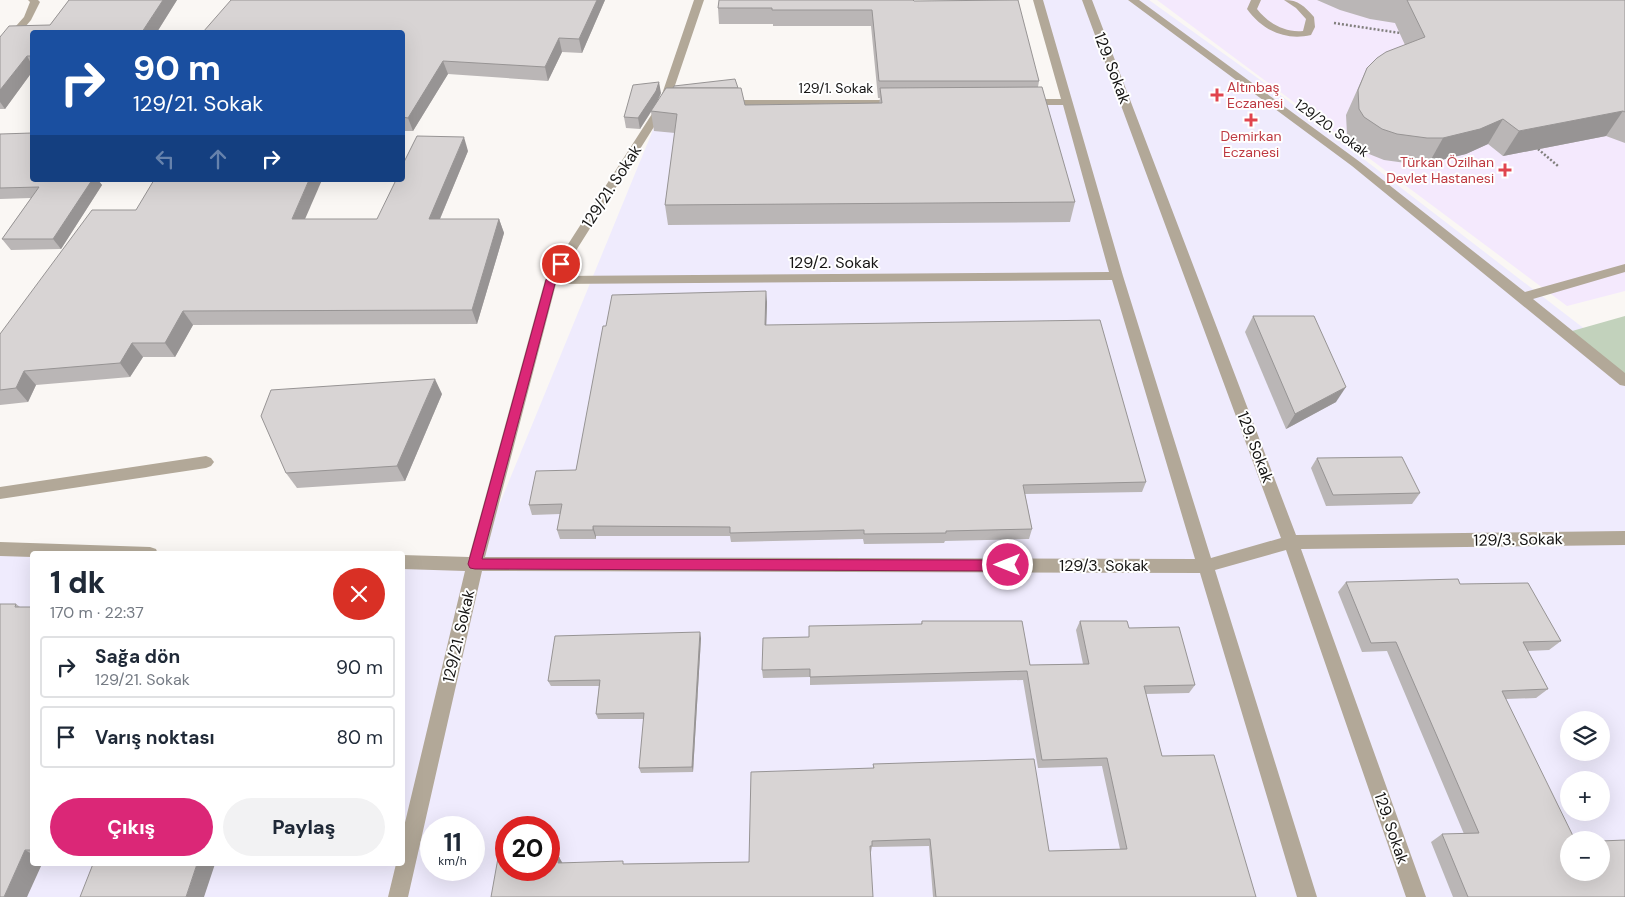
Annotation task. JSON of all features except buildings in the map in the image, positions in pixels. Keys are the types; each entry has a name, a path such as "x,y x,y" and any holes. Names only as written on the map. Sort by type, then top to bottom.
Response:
{"street":[{"path":"0,50 28,18 33,0"},
{"name":"129/21. Sokak","path":"398,897 475,564 551,280 669,103 699,0"},
{"path":"1038,0 1116,276 1307,897"},
{"name":"129. Sokak","path":"1087,0 1291,542 1416,897"},
{"name":"129/20. Sokak","path":"1133,0 1356,164 1523,296 1625,381"},
{"path":"1256,0 1252,8 1257,16 1273,28 1295,35 1306,33 1310,27 1310,19 1300,6 1289,0"},
{"name":"129/1. Sokak","path":"714,103 910,102"},
{"path":"1018,102 1068,102"},
{"path":"1523,296 1625,268"},
{"name":"129/2. Sokak","path":"551,280 1116,276"},
{"path":"0,493 206,462"},
{"name":"129/3. Sokak","path":"405,562 475,564 1206,566 1291,542 1625,538"},
{"path":"0,549 60,551"}],"path":[{"path":"1310,19 1400,33"},
{"path":"1538,149 1558,166"}],"shaded area":[{"path":"1038,0 1149,0 1266,84 1625,360 1625,897 0,897 0,552 30,554 30,866 405,866 405,562 475,564 664,103 1067,102"},
{"name":"Türkan Özilhan Devlet Hastanesi","path":"1157,0 1625,0 1625,291 1567,306"}],"green space":[{"path":"1625,316 1625,381 1565,333"}],"place":[{"name":"Altınbaş Eczanesi","path":"1217,95"},
{"name":"Demirkan Eczanesi","path":"1251,120"},
{"name":"Türkan Özilhan Devlet Hastanesi","path":"1505,170"}],"route":[{"path":"561,264 551,280 475,564 1008,565"}]}
